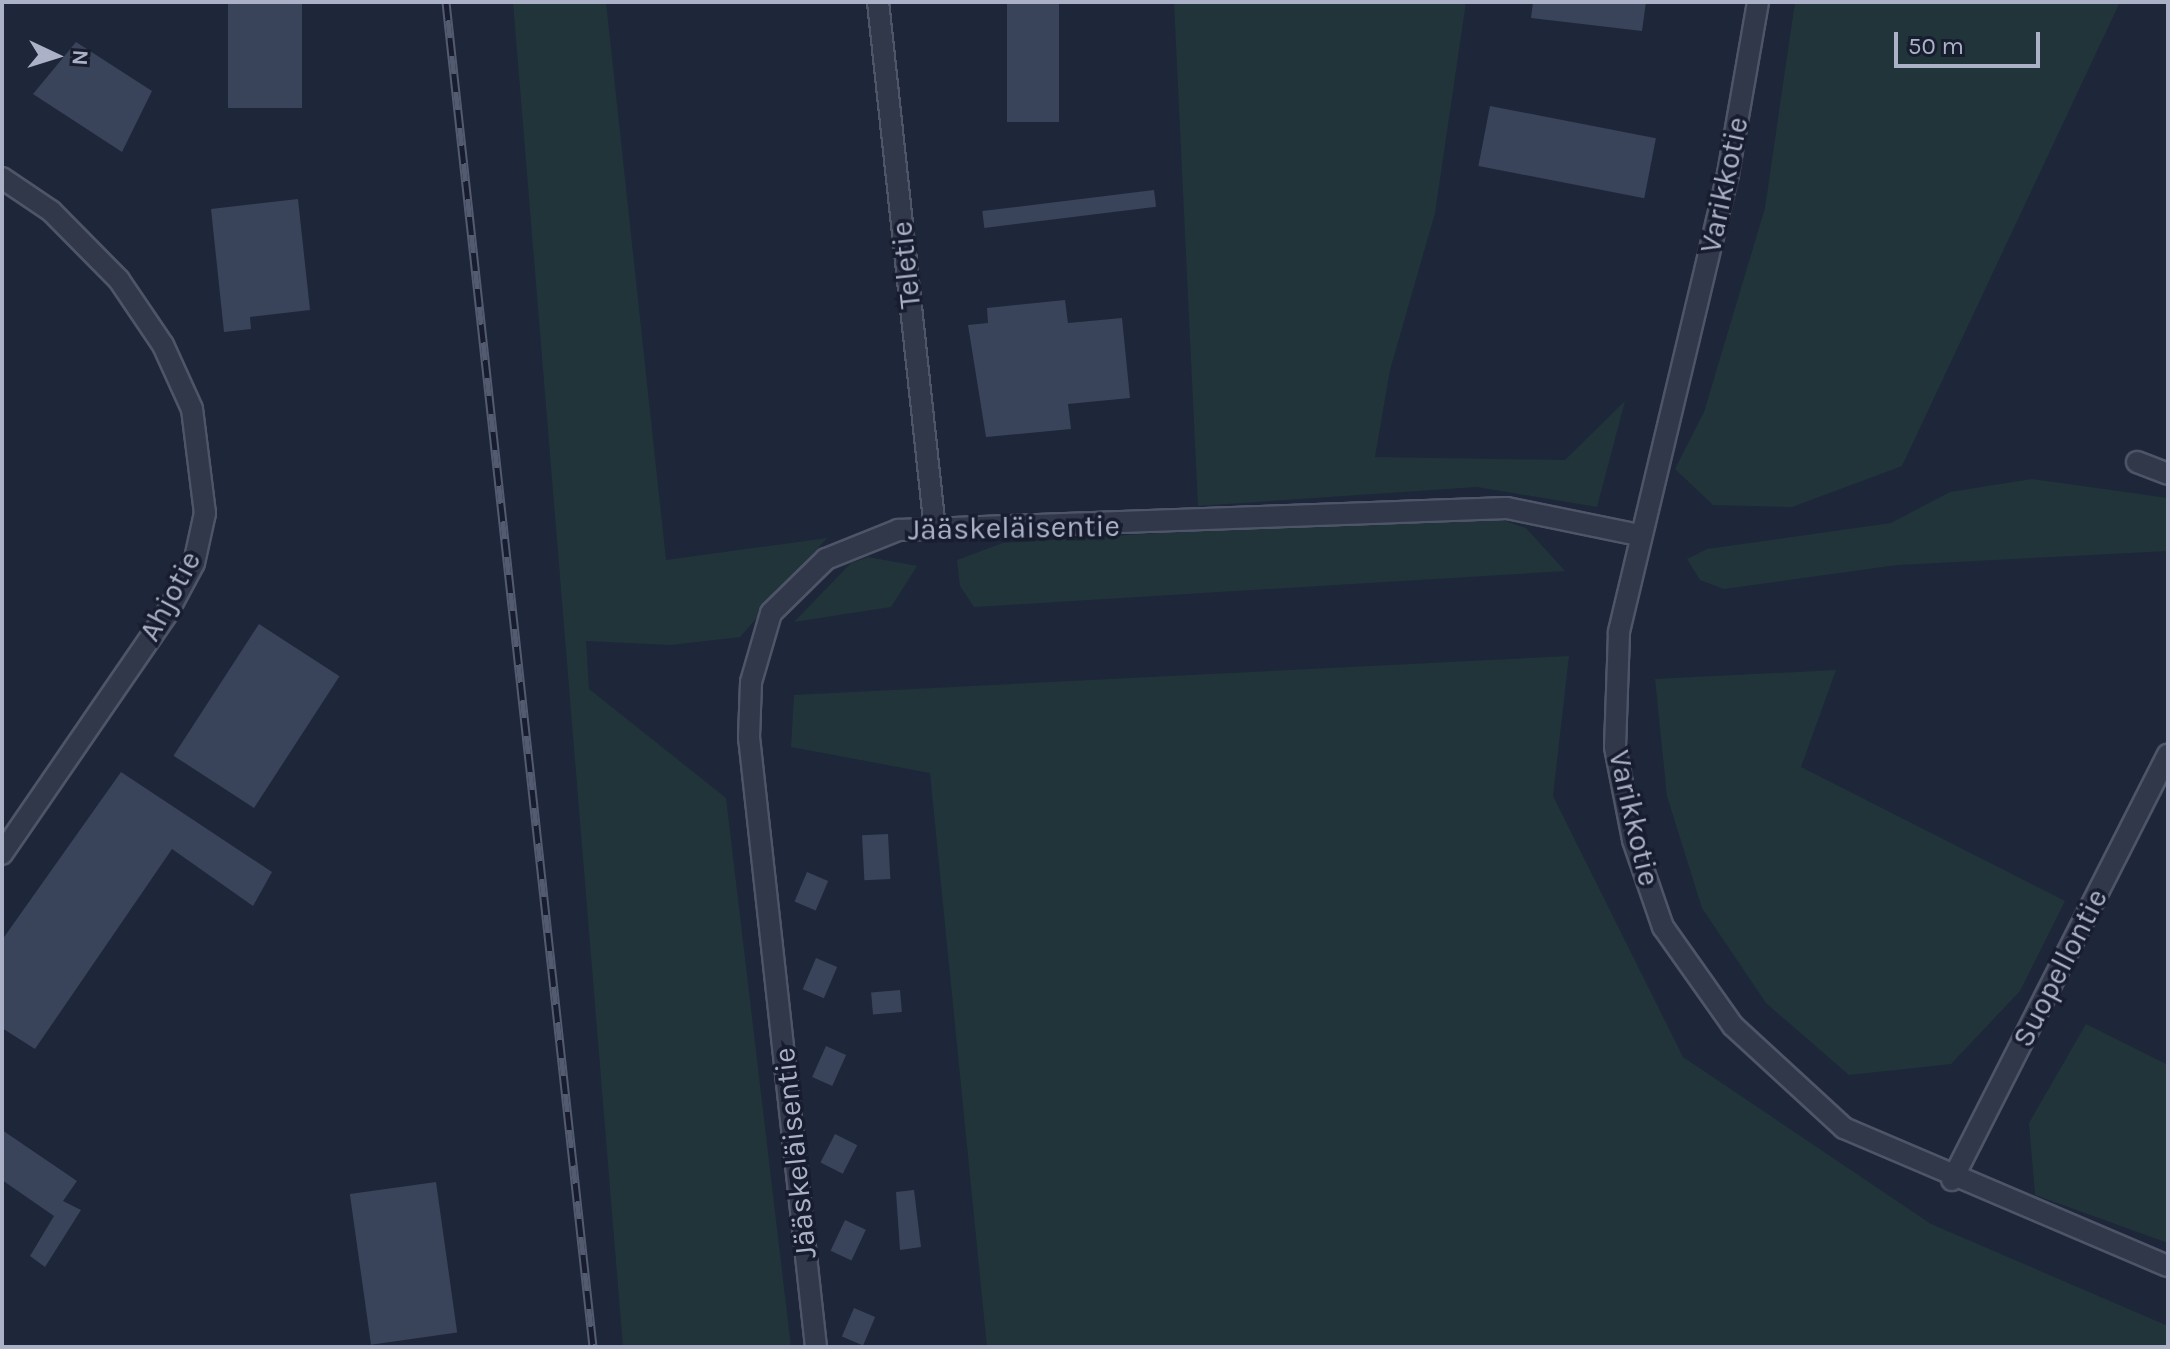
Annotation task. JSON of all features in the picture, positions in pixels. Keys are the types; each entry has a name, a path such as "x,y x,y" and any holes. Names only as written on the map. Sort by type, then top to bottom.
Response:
{"street":[{"name":"Teletie","path":"878,2 935,529"},
{"name":"Varikkotie","path":"1758,2 1728,174 1639,535 1619,633 1615,747 1633,840 1663,927 1733,1026 1792,1085 1844,1128 1952,1180 2168,1266"},
{"name":"Ahjotie","path":"2,178 51,211 119,280 163,345 192,409 205,513 194,563 166,615 2,854"},
{"path":"2137,462 2168,474"},
{"name":"Jääskeläisentie","path":"816,1347 749,737 751,682 771,613 826,559 898,530 1507,508 1639,535"},
{"name":"Suopellontie","path":"1952,1180 2168,755"}],"shaded area":[{"path":"513,2 606,2 666,560 827,538 740,637 671,645 586,641 589,689 726,798 791,1347 623,1347"},
{"path":"1174,2 1466,2 1435,213 1390,370 1375,457 1565,460 1625,401 1597,507 1477,487 1198,506"},
{"path":"1795,2 2120,2 1902,466 1792,507 1713,505 1675,469 1704,412 1765,208"},
{"path":"2032,479 2168,498 2168,551 1897,565 1724,589 1700,580 1687,559 1707,549 1891,523 1950,492"},
{"path":"1480,512 1526,528 1565,571 974,607 960,586 957,560 1003,543"},
{"path":"868,557 917,566 891,607 794,622 851,563"},
{"path":"1569,656 1553,796 1683,1057 1931,1224 2168,1326 2168,1347 987,1347 930,773 791,747 794,695"},
{"path":"1836,670 1801,767 2065,901 2020,991 1951,1064 1849,1075 1766,1003 1702,908 1667,796 1655,679"},
{"path":"2086,1024 2168,1065 2168,1243 2035,1195 2029,1123"}],"building":[{"path":"228,2 302,2 302,108 228,108"},
{"path":"1007,2 1059,2 1059,122 1007,122"},
{"path":"1533,2 1646,2 1642,31 1531,18"},
{"path":"76,42 152,91 122,152 33,94"},
{"path":"1490,106 1656,138 1644,198 1478,166"},
{"path":"1154,190 1156,207 984,228 982,211"},
{"path":"298,199 310,310 250,317 251,329 224,332 211,209"},
{"path":"1065,300 1068,323 1122,318 1130,398 1068,404 1071,429 986,437 968,325 988,323 987,308"},
{"path":"259,624 340,676 254,808 173,756"},
{"path":"121,772 272,872 253,906 172,849 35,1049 2,1028 2,940"},
{"path":"888,834 890,879 864,880 862,835"},
{"path":"807,872 828,881 816,910 794,901"},
{"path":"816,958 837,967 824,998 803,989"},
{"path":"900,990 902,1012 873,1014 871,993"},
{"path":"826,1046 846,1055 832,1086 812,1077"},
{"path":"2,1130 77,1181 63,1201 81,1210 45,1267 30,1256 54,1216 2,1180"},
{"path":"835,1134 857,1145 843,1174 820,1163"},
{"path":"436,1182 457,1333 371,1345 350,1194"},
{"path":"914,1190 921,1247 900,1250 896,1192"},
{"path":"845,1220 866,1230 851,1261 831,1251"},
{"path":"854,1308 875,1317 863,1346 842,1337"}],"railway":[{"path":"446,2 593,1347"}]}
